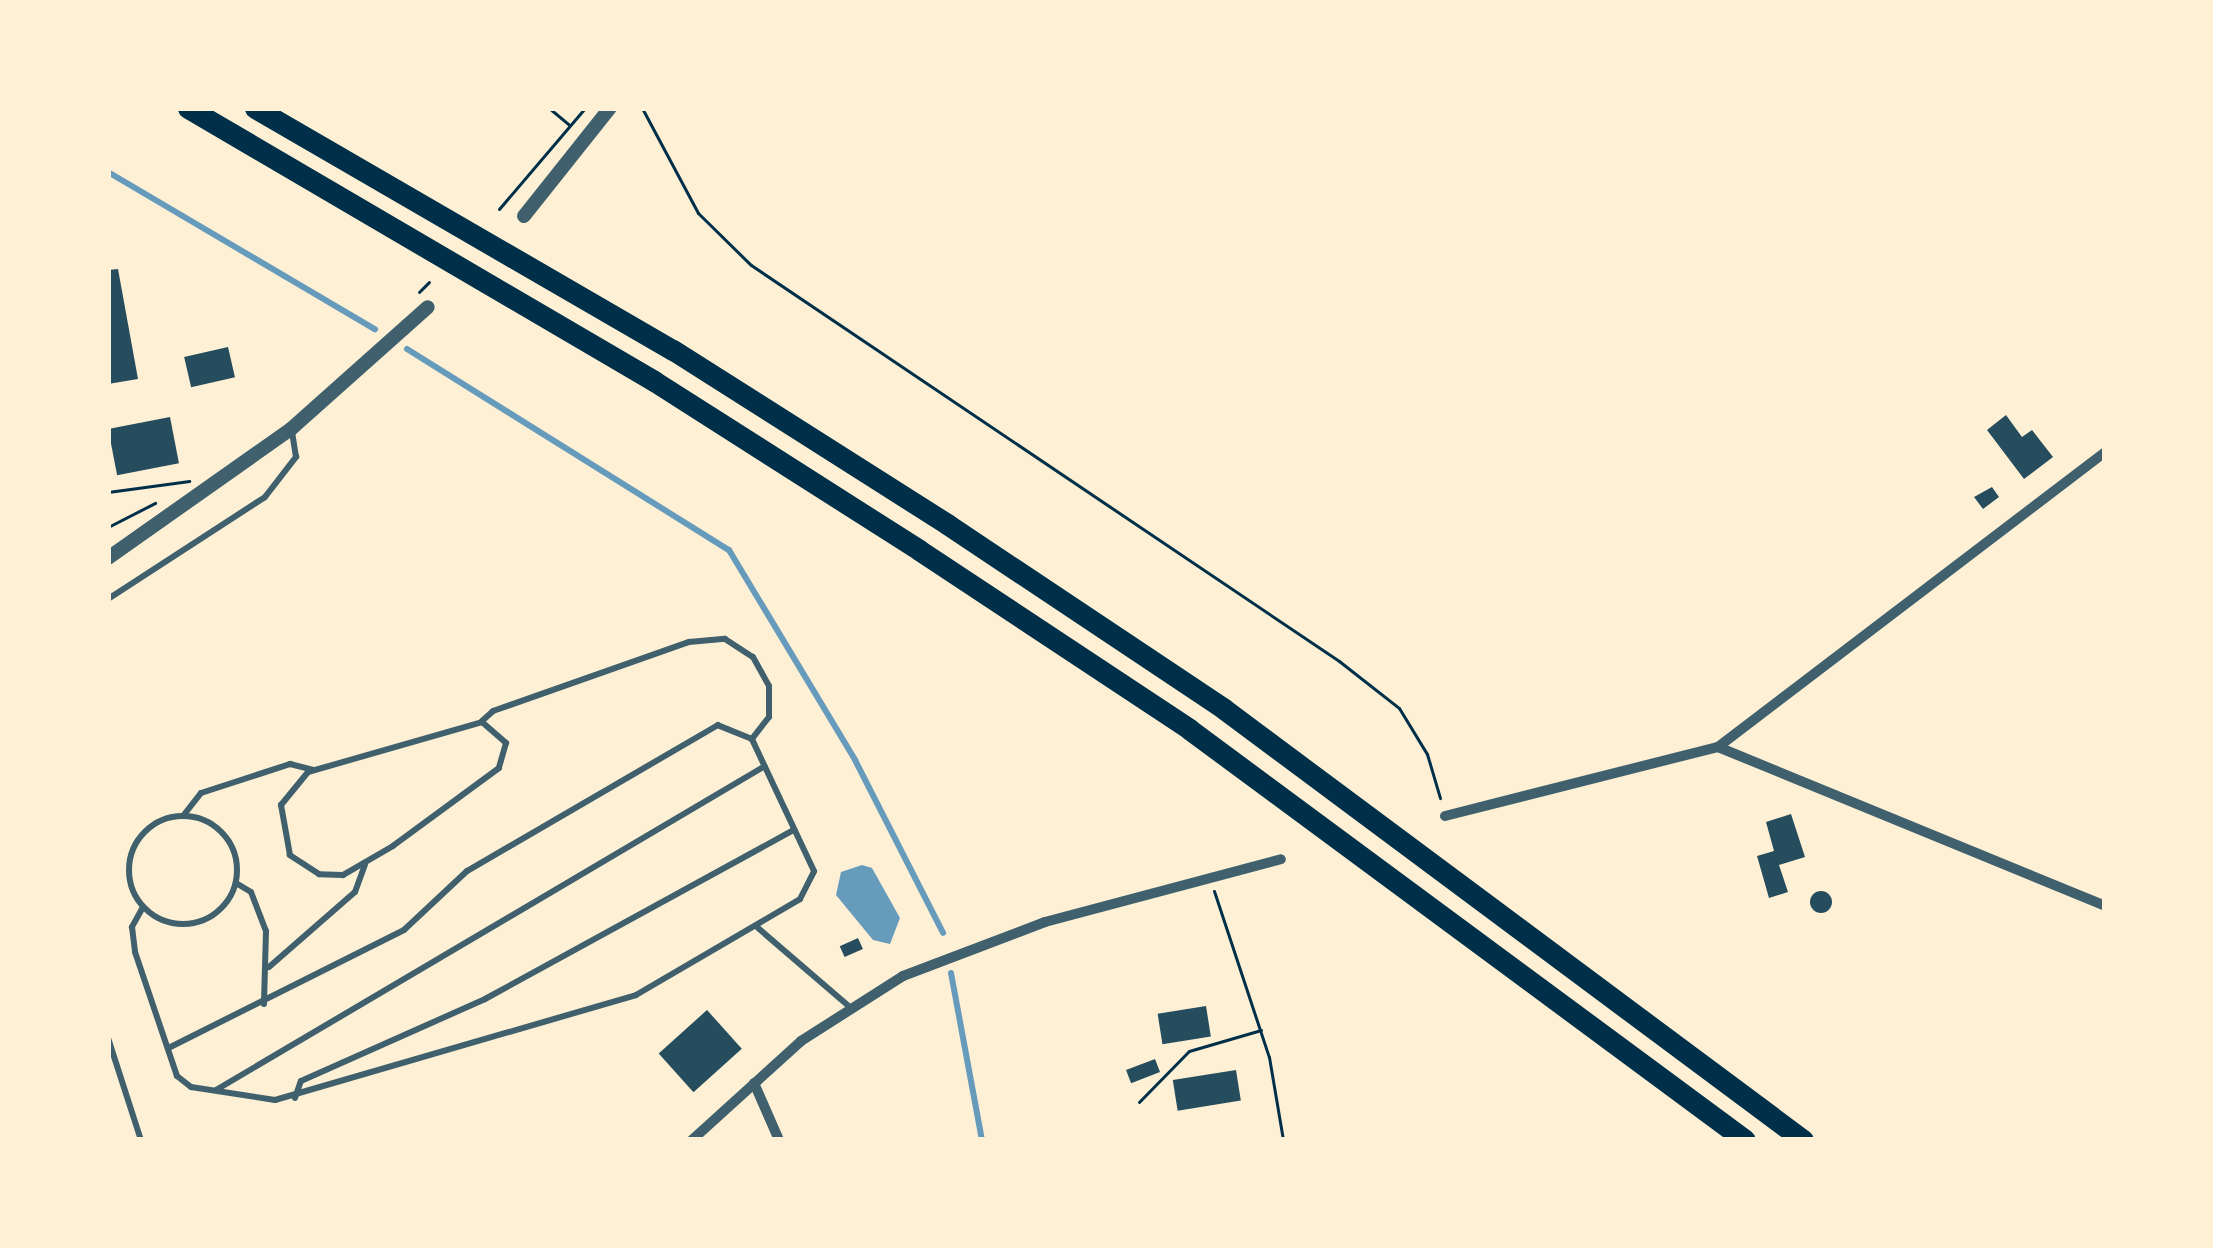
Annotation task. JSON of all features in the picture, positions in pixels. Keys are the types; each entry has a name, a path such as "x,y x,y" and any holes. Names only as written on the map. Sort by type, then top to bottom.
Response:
{"highway":[{"path":"188,108 654,381 939,563 1189,729 1745,1140"},
{"path":"255,108 674,350 1007,564 1369,814 1803,1140"}],"street":[{"path":"524,216 610,108"},
{"path":"108,558 291,429 428,307"},
{"path":"1445,816 1718,747 2105,452"},
{"path":"1718,747 2105,906"},
{"path":"692,1140 754,1083 850,1008 969,947 1281,859"},
{"path":"754,1083 778,1140"}],"lane":[{"path":"108,599 265,497 296,457 291,429"},
{"path":"183,816 223,833 236,857 236,883 223,906 201,921 176,924 143,907 128,873 133,848 150,826 183,816 201,793 290,764 314,770 482,722 493,711 689,642 725,639 753,657 769,686 769,717 752,739"},
{"path":"314,770 281,805 285,848 319,874 365,865 500,768 506,743 482,722"},
{"path":"143,907 133,940 168,1048 183,1082 295,1098 623,1000 756,927 810,886 812,863 752,739 730,724 704,729 467,871 404,930 168,1048"},
{"path":"216,1090 765,766"},
{"path":"295,1098 301,1082 485,999 796,830"},
{"path":"269,967 356,892 365,865"},
{"path":"236,883 255,900 269,967 264,1004"},
{"path":"756,927 850,1008"},
{"path":"108,1037 141,1140"}],"path":[{"path":"549,108 584,138"},
{"path":"499,208 584,108"},
{"path":"641,108 698,213 751,265 1399,708 1427,754 1445,816"},
{"path":"416,295 429,282"},
{"path":"108,492 192,482 176,493"},
{"path":"108,527 156,503"},
{"path":"1211,877 1261,1030 1283,1140"},
{"path":"1139,1102 1190,1051 1261,1030"}],"water":[{"path":"862,865 872,868 900,918 890,944 873,940 836,895 841,872"}],"building":[{"path":"118,269 138,379 108,384 108,270"},
{"path":"228,347 235,377 191,387 184,357"},
{"path":"2006,415 2022,437 2032,430 2053,457 2024,479 1987,430"},
{"path":"170,417 179,463 117,475 108,429"},
{"path":"1992,487 1999,497 1983,509 1974,497"},
{"path":"1791,814 1805,857 1779,865 1788,892 1769,898 1757,856 1774,851 1766,822"},
{"path":"1821,891 1832,902 1821,913 1810,902"},
{"path":"858,938 863,949 845,957 840,946"},
{"path":"1206,1006 1211,1037 1162,1044 1158,1014"},
{"path":"707,1010 742,1049 693,1092 659,1053"},
{"path":"1155,1059 1160,1072 1131,1083 1126,1070"},
{"path":"1236,1070 1241,1101 1178,1111 1173,1080"}],"waterway":[{"path":"108,172 375,329"},
{"path":"407,349 729,550 855,760 943,933"},
{"path":"951,973 982,1140"}]}
